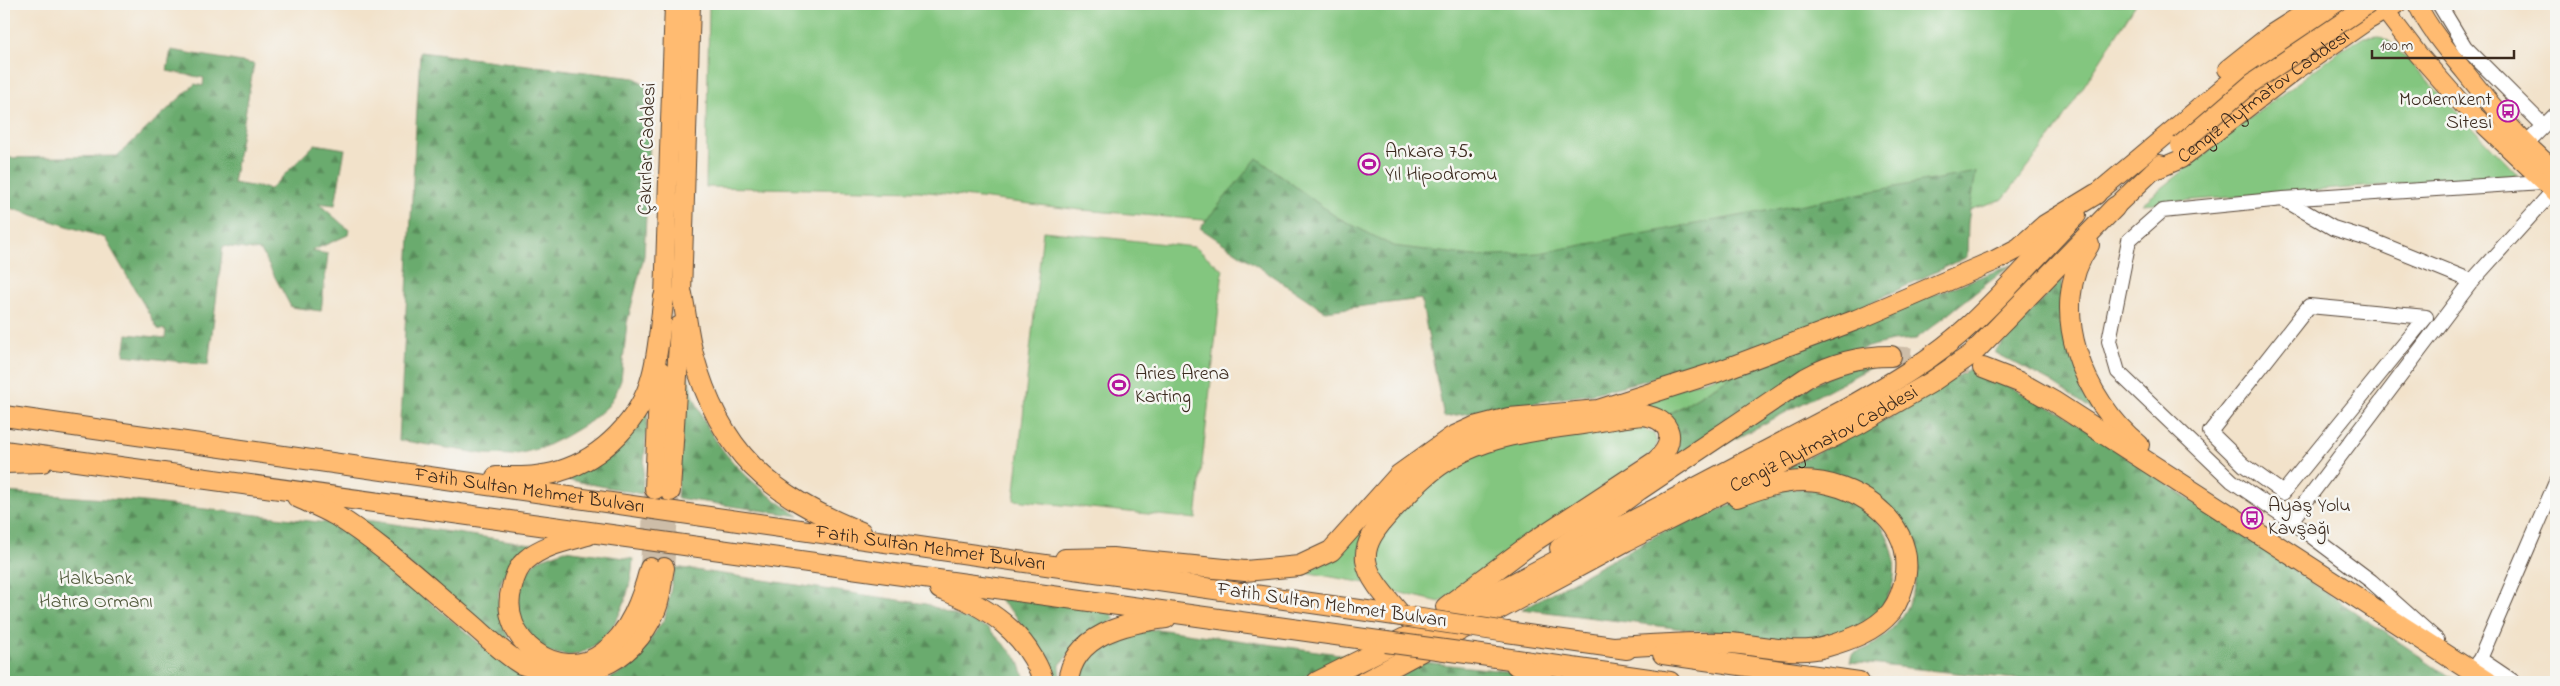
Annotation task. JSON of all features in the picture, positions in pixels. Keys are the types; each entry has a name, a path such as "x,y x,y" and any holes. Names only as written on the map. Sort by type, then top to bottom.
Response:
{"highway":[{"path":"996,559 1112,558 1246,570 1300,566 1331,551 1399,475 1452,437 1474,427 1509,418 1598,410 1717,372 1793,344 1996,260 2019,248 2046,225 2096,194"},
{"name":"Cengiz Aytmatov Caddesi","path":"1413,633 1502,590 1846,409 1901,377 1938,352 1972,323 2096,194"},
{"path":"2115,207 2085,250 2074,272 2071,308 2079,363 2108,414 2125,434 2199,493"},
{"name":"Cengiz Aytmatov Caddesi","path":"1371,680 1626,541 1857,426 1901,401 1954,367 1993,334 2115,207"},
{"path":"448,480 539,476 561,471 583,462 602,450 633,417 644,398 652,377 673,295"},
{"path":"662,490 673,295"},
{"path":"673,295 703,384 716,416 732,443 750,466 776,488 803,506 893,545"},
{"path":"1502,590 1639,490 1806,378 1822,369 1866,356 1890,356"},
{"path":"1983,368 2018,382 2053,401 2474,666 2488,682"},
{"path":"1318,682 1413,633 1536,540 1656,461 1665,453 1669,445 1670,437 1664,424 1651,416 1643,415 1508,435 1486,442 1440,465 1424,477 1382,521 1367,543 1368,571 1402,616"},
{"name":"Fatih Sultan Mehmet Bulvarı","path":"4,416 893,545 1859,682"},
{"name":"Fatih Sultan Mehmet Bulvarı","path":"4,451 1670,682"},
{"path":"1613,647 1726,643 1802,649 1822,648 1867,632 1879,623 1891,611 1899,598 1906,574 1906,560 1902,542 1882,511 1859,495 1829,483 1788,481 1768,486 1626,541"},
{"path":"282,490 334,515 365,536 521,664 559,679 586,678 610,669 627,656 657,607 657,568 637,608 617,640 603,653 587,662 568,664 548,660 530,650 517,634 508,614 509,595 515,576 524,562 539,550 597,533"},
{"path":"900,576 960,596 990,611 1011,629 1028,649 1044,682"},
{"path":"1068,682 1074,660 1094,638 1112,630 1145,621 1187,615"},
{"path":"1307,682 1413,633"},
{"path":"1503,658 1539,677 1544,682"}],"main road":[{"name":"Çakırlar Caddesi","path":"673,295 667,209 674,4"},
{"name":"Çakırlar Caddesi","path":"673,295 685,209 691,4"},
{"name":"Cengiz Aytmatov Caddesi","path":"2111,181 2127,155 2150,134 2271,34 2318,4"},
{"path":"2340,4 2348,9 2351,21 2350,27 2342,38"},
{"name":"Cengiz Aytmatov Caddesi","path":"2096,194 2232,80 2340,4"},
{"path":"2416,4 2428,26 2482,93 2527,143 2552,184"},
{"path":"2382,6 2462,104 2552,184"},
{"name":"Cengiz Aytmatov Caddesi","path":"2153,171 2181,159 2382,6"},
{"name":"Cengiz Aytmatov Caddesi","path":"2115,207 2180,145 2252,83 2382,6"},
{"path":"667,209 685,209"},
{"path":"4,464 91,463"}],"street":[{"path":"2439,4 2466,47 2544,126"},
{"path":"2527,143 2556,114"},
{"path":"2514,682 2474,666 2448,651 2371,581 2291,521 2232,482 2118,372 2109,340 2129,240 2162,210 2284,199 2552,184"},
{"path":"2291,521 2472,281 2552,184"},
{"path":"2284,199 2333,228 2371,240 2472,281"},
{"path":"2309,306 2426,317 2283,493 2244,465 2210,432 2309,306"},
{"path":"2232,482 2244,465"},
{"path":"2474,666 2552,502 2556,482"}],"green space":[{"name":"Ankara 75. Yıl Hipodromu","path":"709,4 2136,4 2052,136 2003,199 1944,218 1330,307 1204,220 1081,210 920,191 706,187"},
{"path":"2379,36 2390,42 2518,175 2142,204 2237,128 2341,50 2364,37"},
{"path":"171,50 254,64 233,183 270,189 315,144 345,149 335,205 318,203 349,230 348,235 311,251 328,254 321,311 291,307 261,251 223,246 208,365 124,355 127,334 165,338 166,330 158,329 105,238 4,206 4,158 117,156 195,84 203,86 204,78 167,71"},
{"path":"420,52 635,78 643,83 652,98 644,256 627,323 621,380 608,406 591,421 542,448 513,455 484,454 399,440"},
{"path":"1257,158 1335,216 1393,246 1474,256 1539,253 1976,172 1968,223 1967,257 1849,313 1691,369 1590,394 1444,417 1421,299 1325,311 1200,228"},
{"name":"Aries Arena Karting","path":"1043,231 1195,247 1223,270 1196,519 1014,500"},
{"path":"2011,265 1916,339 1892,341 1848,352 1675,458 1677,446 1675,431 1666,416 1749,366"},
{"path":"2061,280 2067,330 2100,415 2051,382 1994,352"},
{"path":"1885,360 1701,457 1819,381 1853,366"},
{"path":"685,366 694,397 706,425 727,456 753,482 799,516 677,498"},
{"path":"1749,366 1666,416 1648,411 1639,411 1544,423 1501,432 1455,451 1435,464 1416,480 1381,515 1364,536 1360,548 1360,560 1365,583 1304,572 1330,560 1403,481 1435,454 1450,445 1480,432 1510,423 1597,414"},
{"path":"1971,368 2062,413 2458,682 2044,682 1850,662 1852,654 1871,646 1893,627 1908,604 1916,578 1913,547 1898,516 1792,474 1787,467 1892,416"},
{"path":"649,393 642,494 554,477 584,465"},
{"path":"1636,425 1654,434 1657,443 1655,450 1440,602 1388,590 1377,576 1372,551 1382,529 1443,470 1503,441"},
{"path":"1789,488 1826,491 1852,502 1874,517 1889,539 1894,557 1895,571 1893,584 1888,596 1872,617 1848,633 1827,639 1788,642 1522,609 1661,533 1734,504"},
{"name":"Halkbank Hatıra Ormanı","path":"4,492 135,501 336,524 503,663 532,682 4,682"},
{"path":"352,518 532,544 508,568 499,592 501,618 513,648"},
{"path":"565,550 633,559 629,588 618,617 610,630 588,650 573,655 546,652 519,622 517,583 537,560"},
{"path":"675,567 926,604 988,628 1018,659 1026,682 604,682 631,667 665,618"},
{"path":"993,594 1109,609 1115,619 1079,641 1060,665 1060,682 1049,682 1040,658 1016,616"},
{"path":"1157,629 1346,655 1293,682 1079,682 1089,656 1097,648 1118,637"},
{"path":"1424,662 1514,672 1531,682 1393,682"},
{"path":"1551,674 1609,682 1556,682"}],"tunnel":[{"path":"1891,356 1948,360 1983,368"},
{"path":"664,568 670,491"},
{"path":"650,568 654,493"}],"place":[{"name":"Modernkent Sitesi","path":"2508,111"},
{"name":"Ankara 75. Yıl Hipodromu","path":"1369,164"},
{"name":"Aries Arena Karting","path":"1119,385"},
{"name":"Ayaş Yolu Kavşağı","path":"2252,518"}]}
